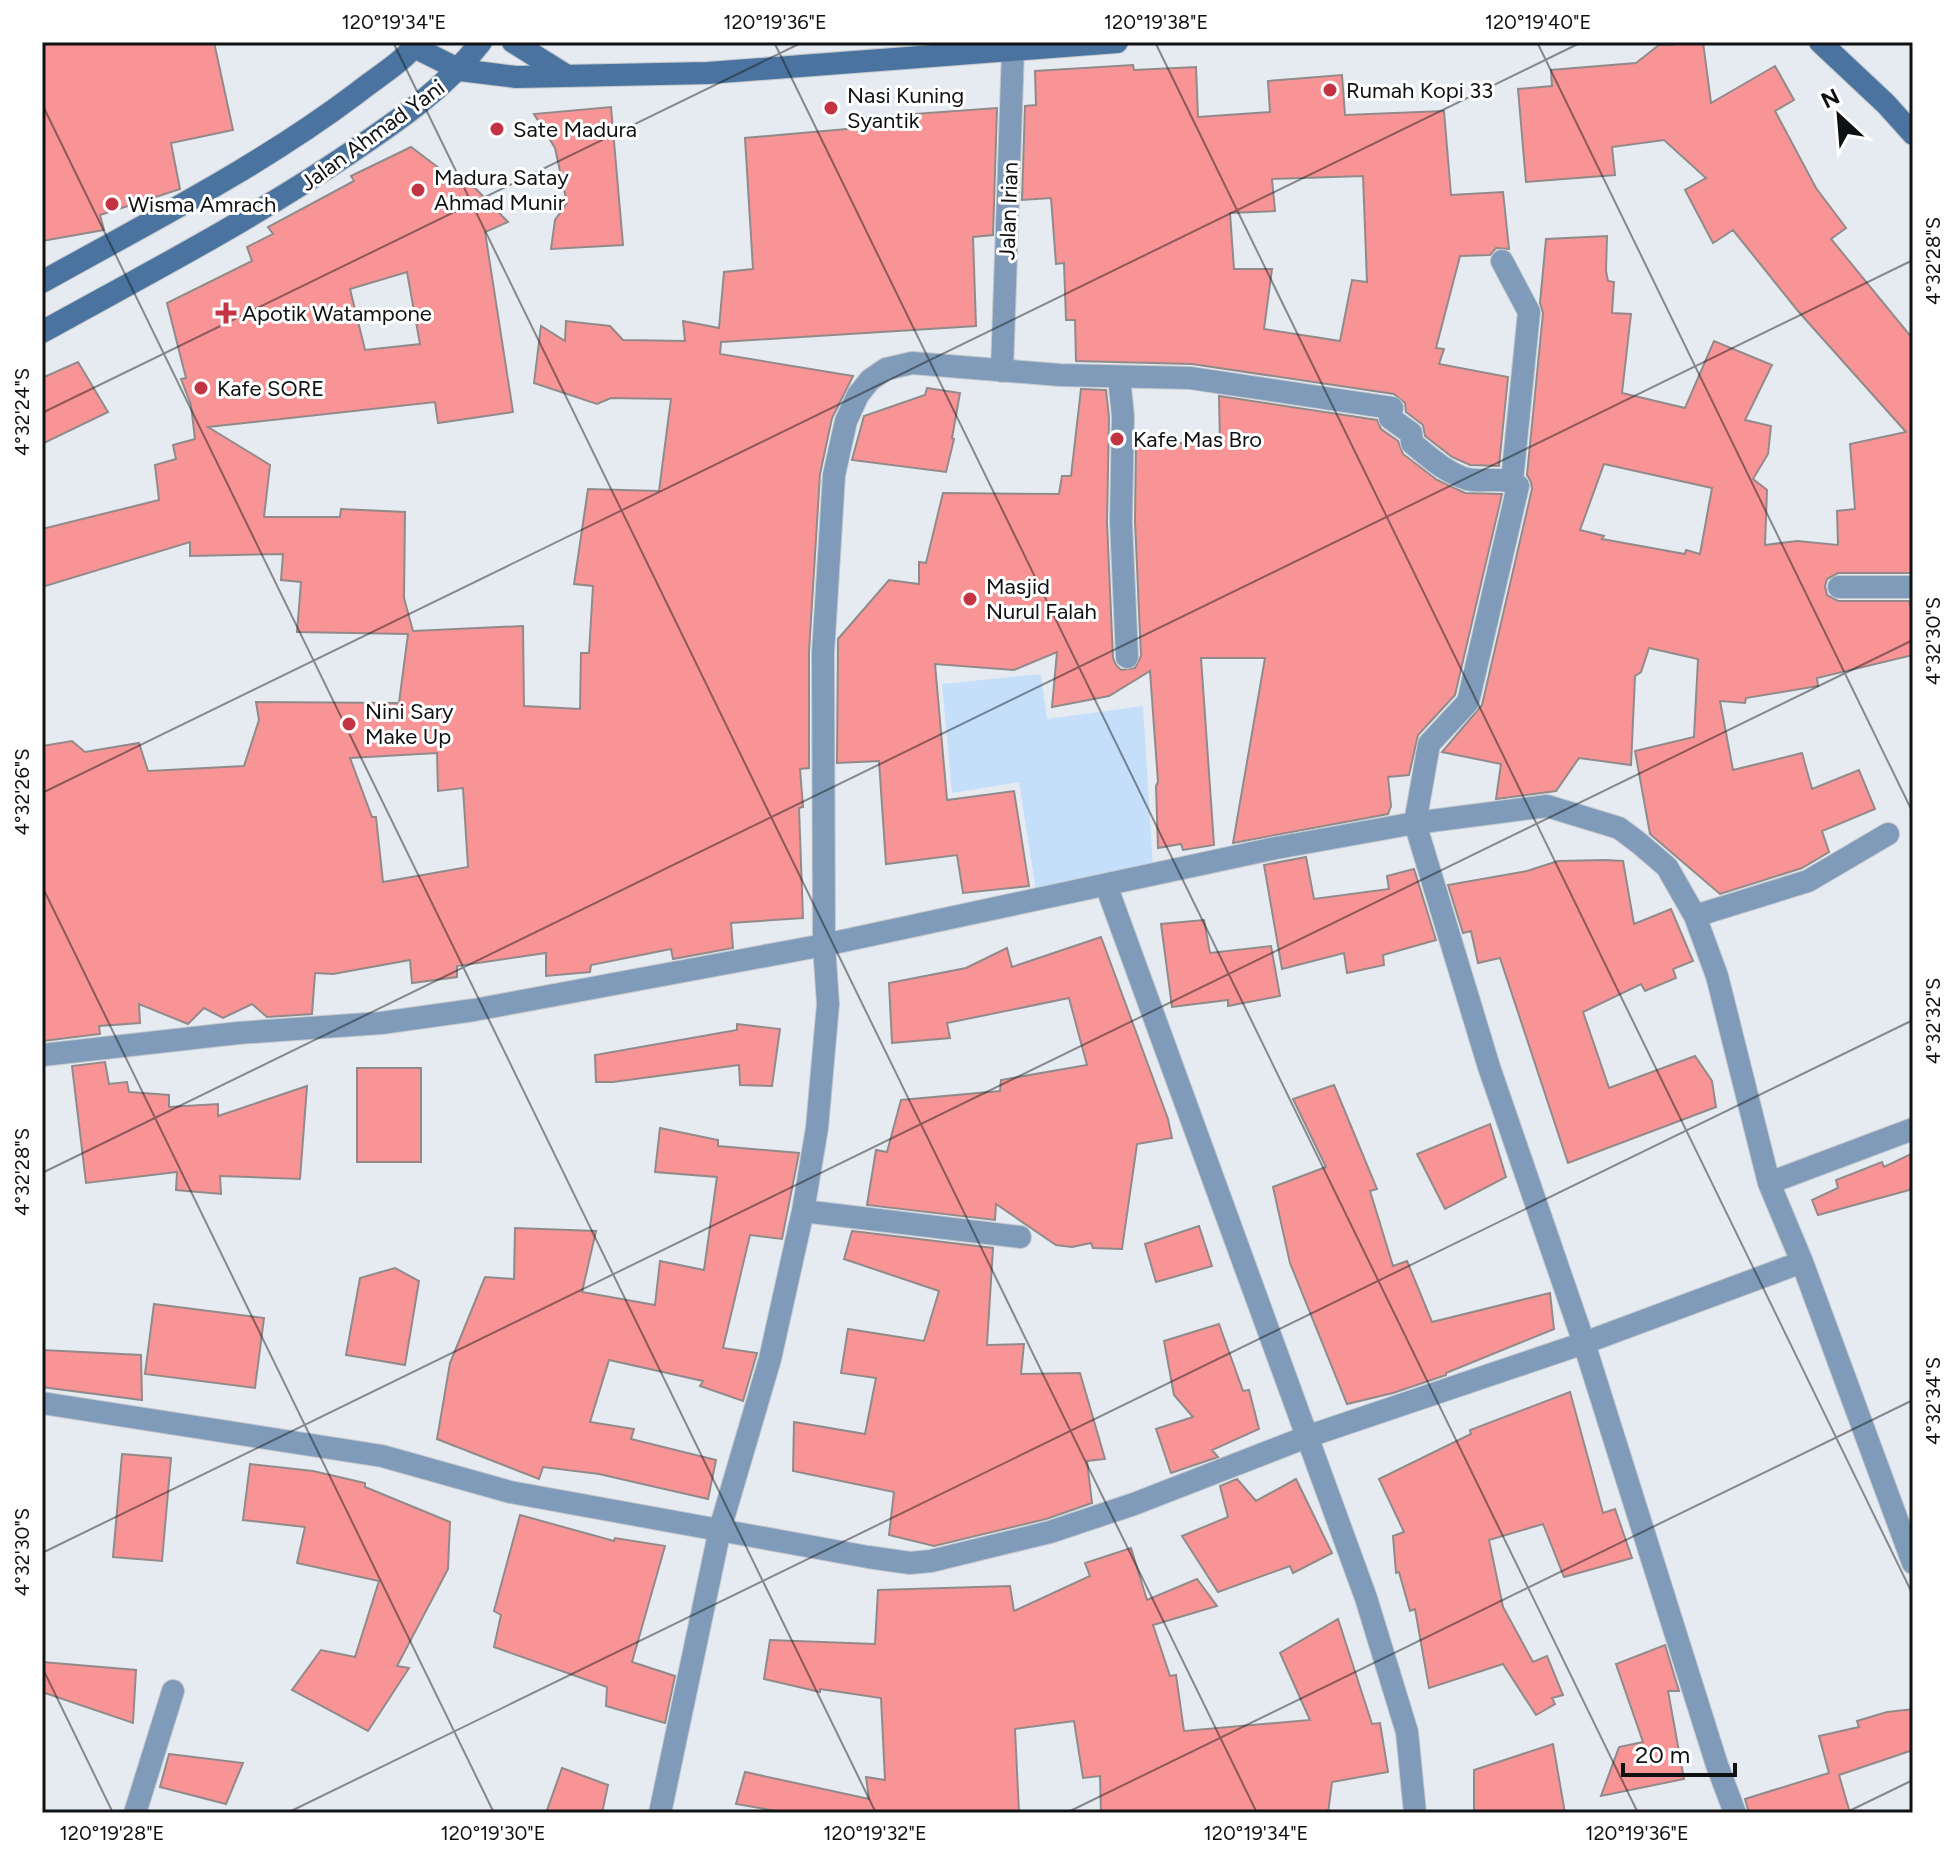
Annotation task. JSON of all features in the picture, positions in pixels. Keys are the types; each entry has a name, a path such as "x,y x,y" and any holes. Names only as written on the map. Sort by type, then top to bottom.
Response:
{"main road":[{"name":"Jalan Ahmad Yani","path":"42,332 277,202 443,86 460,70 481,42"},
{"path":"513,42 564,74"},
{"path":"416,44 460,70 516,77 708,73 1117,42"},
{"path":"1820,42 1913,134"},
{"name":"Jalan Ahmad Yani","path":"42,282 253,164 332,112 416,44"}],"street":[{"name":"Jalan Irian","path":"1002,371 1013,50"},
{"path":"1502,261 1529,312 1512,481"},
{"path":"660,1813 720,1529 770,1359 803,1211 817,1128 828,1004 824,945 823,653 834,475 846,421 858,395 870,380 886,369 912,363 1002,371 1190,378 1392,408 1390,418 1411,433 1412,443 1440,465 1467,479 1512,481 1518,486 1468,702 1429,744 1415,823 1489,1067 1584,1343 1717,1765 1735,1813"},
{"path":"1119,377 1123,416 1121,521 1127,657"},
{"path":"1839,587 1913,587"},
{"path":"42,1055 238,1033 381,1023 474,1010 824,945 1276,848 1415,823 1547,806 1606,824 1629,836 1667,867 1695,916 1717,976 1769,1183 1802,1262 1913,1563"},
{"path":"1695,916 1808,881 1888,834"},
{"path":"1106,885 1366,1598 1407,1732 1415,1813"},
{"path":"1769,1183 1913,1129"},
{"path":"803,1211 1020,1237"},
{"path":"42,1403 382,1456 510,1492 910,1563 931,1561 1050,1532 1134,1504 1309,1436 1584,1343 1802,1262"},
{"path":"135,1813 173,1691"}],"shaded area":[{"path":"1041,674 1047,719 1143,706 1153,867 1036,891 1019,782 952,793 942,684"}],"building":[{"path":"42,42 214,42 233,130 171,143 180,189 100,215 104,230 42,241"},
{"path":"1676,42 1703,42 1711,103 1775,66 1794,100 1775,111 1816,188 1846,228 1831,239 1913,339 1913,573 1838,573 1827,579 1825,586 1827,595 1838,601 1909,601 1913,615 1913,655 1817,678 1818,686 1746,698 1745,703 1720,701 1733,770 1802,753 1812,789 1859,770 1875,809 1822,831 1829,852 1802,868 1720,894 1650,834 1635,751 1694,737 1698,659 1649,648 1641,672 1635,676 1631,765 1579,758 1556,791 1496,799 1501,764 1442,752 1482,705 1532,489 1527,475 1543,313 1540,303 1546,239 1607,236 1606,271 1608,281 1614,282 1612,313 1631,314 1622,393 1685,408 1714,341 1772,365 1745,420 1771,426 1768,454 1753,479 1767,490 1765,545 1797,541 1838,545 1837,511 1855,509 1850,444 1906,432 1798,311 1733,230 1713,243 1685,190 1706,178 1664,140 1612,147 1615,175 1526,182 1518,89 1552,86 1551,70 1636,63 1659,45 1673,45","holes":["1604,464 1712,488 1700,554 1602,539 1604,536 1580,530"]},
{"path":"1133,65 1134,70 1196,67 1198,117 1270,112 1268,81 1342,75 1345,115 1444,111 1451,195 1503,192 1509,249 1496,248 1490,255 1460,256 1436,348 1444,349 1439,364 1508,377 1499,466 1470,465 1452,457 1425,436 1423,425 1406,412 1405,403 1394,394 1192,364 1076,361 1075,320 1066,320 1064,263 1056,264 1051,198 1022,200 1025,106 1036,105 1035,71","holes":["1363,176 1367,282 1352,280 1340,341 1264,329 1272,269 1234,269 1230,213 1275,211 1272,179"]},
{"path":"611,107 623,245 551,249 555,220 567,203 555,148 534,114"},
{"path":"997,108 993,235 973,237 976,326 721,342 720,354 853,376 832,418 820,474 809,652 809,768 800,769 803,918 731,923 733,948 673,959 671,949 591,965 590,972 546,976 546,953 457,966 457,977 412,983 410,960 333,974 315,973 312,1014 267,1017 252,1004 223,1018 204,1008 188,1024 139,1004 140,1023 99,1026 100,1034 42,1041 42,746 72,741 85,752 139,743 148,771 244,766 259,720 256,702 399,703 408,634 297,632 301,582 281,580 283,554 190,556 190,542 42,587 42,529 159,500 155,465 176,459 173,445 195,439 191,405 181,379 186,378 167,303 252,261 247,247 273,234 268,227 354,181 351,176 411,147 439,168 442,178 473,186 508,222 485,232 513,412 438,423 435,402 208,427 270,465 264,517 340,517 341,509 405,512 404,598 413,631 523,626 524,706 580,709 581,653 589,653 593,586 574,584 588,489 659,491 671,399 611,398 597,404 534,383 541,326 565,341 566,321 610,326 623,340 685,341 683,321 719,328 724,272 753,269 745,138 858,128 859,118","holes":["407,272 420,344 365,350 350,289","437,753 438,791 463,788 468,867 383,882 376,817 372,817 350,758"]},
{"path":"78,362 108,412 42,444 42,378"},
{"path":"927,388 960,393 946,472 852,460 864,416 925,395"},
{"path":"1081,389 1106,390 1109,417 1107,522 1113,658 1121,670 1135,668 1141,656 1135,521 1136,442 1220,444 1219,396 1377,420 1381,429 1398,441 1403,454 1437,480 1465,493 1502,494 1455,695 1418,735 1409,775 1388,777 1391,806 1388,814 1233,843 1265,658 1201,658 1214,845 1183,850 1181,844 1158,848 1158,782 1150,671 1109,696 1052,707 1057,652 1014,670 935,664 947,800 1014,791 1029,886 963,893 957,855 886,864 879,761 837,763 838,639 889,580 919,584 919,562 926,563 943,493 1059,494 1062,476 1071,476"},
{"path":"1306,857 1314,899 1389,889 1387,876 1414,869 1436,940 1383,955 1384,965 1347,973 1344,953 1282,969 1264,865"},
{"path":"1558,861 1623,861 1634,924 1671,909 1693,961 1673,969 1676,978 1645,991 1641,984 1583,1012 1609,1088 1695,1056 1712,1081 1716,1107 1568,1163 1500,958 1478,963 1471,931 1463,933 1448,885 1527,871"},
{"path":"1204,920 1210,953 1271,946 1280,996 1228,1006 1228,1000 1172,1007 1161,924"},
{"path":"1101,937 1168,1119 1172,1138 1137,1144 1122,1249 1093,1248 1091,1243 1072,1247 1056,1245 996,1204 995,1220 867,1205 876,1150 887,1152 901,1100 1000,1091 1001,1080 1087,1065 1069,998 947,1023 950,1038 892,1043 889,983 966,968 1007,948 1012,967"},
{"path":"737,1024 780,1029 772,1086 740,1085 739,1065 596,1082 595,1055 737,1030"},
{"path":"105,1062 109,1084 127,1082 129,1092 169,1095 169,1107 218,1104 218,1116 307,1086 300,1179 220,1176 221,1194 176,1190 177,1172 86,1183 72,1066"},
{"path":"357,1068 421,1068 421,1162 357,1162"},
{"path":"1334,1085 1377,1189 1370,1191 1393,1266 1407,1261 1432,1322 1550,1293 1554,1329 1446,1375 1347,1404 1290,1263 1273,1187 1326,1167 1293,1099"},
{"path":"1490,1124 1506,1177 1445,1209 1417,1154"},
{"path":"660,1128 718,1140 718,1146 799,1153 782,1239 750,1235 723,1348 757,1353 743,1401 700,1386 703,1381 609,1360 590,1422 634,1429 631,1439 716,1460 708,1499 599,1474 543,1467 539,1479 437,1439 450,1363 485,1277 514,1279 515,1228 596,1231 582,1292 655,1305 660,1261 704,1270 717,1177 655,1172"},
{"path":"1913,1153 1913,1189 1818,1215 1812,1200 1838,1188 1836,1180 1882,1162 1884,1167"},
{"path":"1199,1226 1212,1266 1156,1282 1145,1244"},
{"path":"852,1231 993,1248 987,1345 1024,1344 1021,1374 1080,1373 1105,1459 1087,1461 1092,1503 1046,1519 934,1546 889,1535 894,1492 793,1471 794,1422 865,1434 876,1378 841,1373 848,1329 924,1341 939,1291 844,1259"},
{"path":"395,1268 419,1281 405,1365 346,1355 360,1278"},
{"path":"154,1304 264,1318 255,1388 145,1374"},
{"path":"1219,1324 1243,1391 1249,1390 1259,1429 1212,1450 1218,1457 1171,1473 1156,1429 1193,1417 1174,1395 1164,1341"},
{"path":"42,1350 141,1355 142,1400 42,1387"},
{"path":"1570,1392 1603,1513 1615,1509 1632,1558 1564,1577 1543,1524 1489,1540 1503,1607 1533,1662 1547,1656 1563,1695 1552,1698 1555,1704 1536,1715 1503,1664 1429,1688 1415,1609 1410,1611 1399,1572 1396,1573 1393,1536 1404,1532 1379,1479 1471,1434 1470,1430"},
{"path":"122,1454 171,1458 162,1561 113,1557"},
{"path":"250,1464 313,1471 365,1483 365,1487 450,1522 448,1569 397,1666 409,1668 368,1731 292,1690 321,1650 355,1657 379,1581 297,1563 305,1527 243,1520"},
{"path":"1237,1479 1256,1501 1296,1479 1332,1553 1293,1573 1290,1566 1218,1592 1182,1536 1228,1517 1220,1486"},
{"path":"520,1515 614,1541 615,1538 665,1546 632,1662 675,1676 665,1723 606,1706 607,1687 494,1647 501,1615 494,1611"},
{"path":"1131,1548 1147,1600 1197,1579 1217,1606 1153,1625 1170,1676 1176,1675 1184,1731 1310,1720 1280,1653 1338,1619 1372,1724 1380,1723 1388,1772 1332,1782 1328,1813 1101,1813 1100,1776 1083,1778 1074,1721 1015,1729 1019,1813 788,1813 736,1804 745,1772 869,1799 866,1777 885,1780 881,1698 820,1689 820,1692 764,1679 770,1640 875,1644 878,1590 1010,1586 1014,1611 1090,1576 1085,1563"},
{"path":"1665,1645 1679,1691 1668,1691 1684,1779 1601,1796 1619,1747 1643,1742 1616,1664"},
{"path":"42,1662 136,1670 133,1723 42,1692"},
{"path":"1913,1709 1913,1750 1839,1775 1850,1813 1749,1813 1745,1799 1829,1773 1819,1736 1859,1727 1857,1721 1887,1712"},
{"path":"1553,1744 1565,1813 1474,1813 1474,1770"},
{"path":"169,1754 243,1763 226,1804 160,1787"},
{"path":"562,1768 608,1785 602,1813 546,1813"}],"place":[{"name":"Rumah Kopi 33","path":"1330,90"},
{"name":"Nasi Kuning Syantik","path":"831,108"},
{"name":"Sate Madura","path":"497,129"},
{"name":"Madura Satay Ahmad Munir","path":"418,190"},
{"name":"Wisma Amrach","path":"112,204"},
{"name":"Apotik Watampone","path":"226,313"},
{"name":"Kafe SORE","path":"201,388"},
{"name":"Kafe Mas Bro","path":"1117,439"},
{"name":"Masjid Nurul Falah","path":"970,599"},
{"name":"Nini Sary Make Up","path":"349,724"}]}
